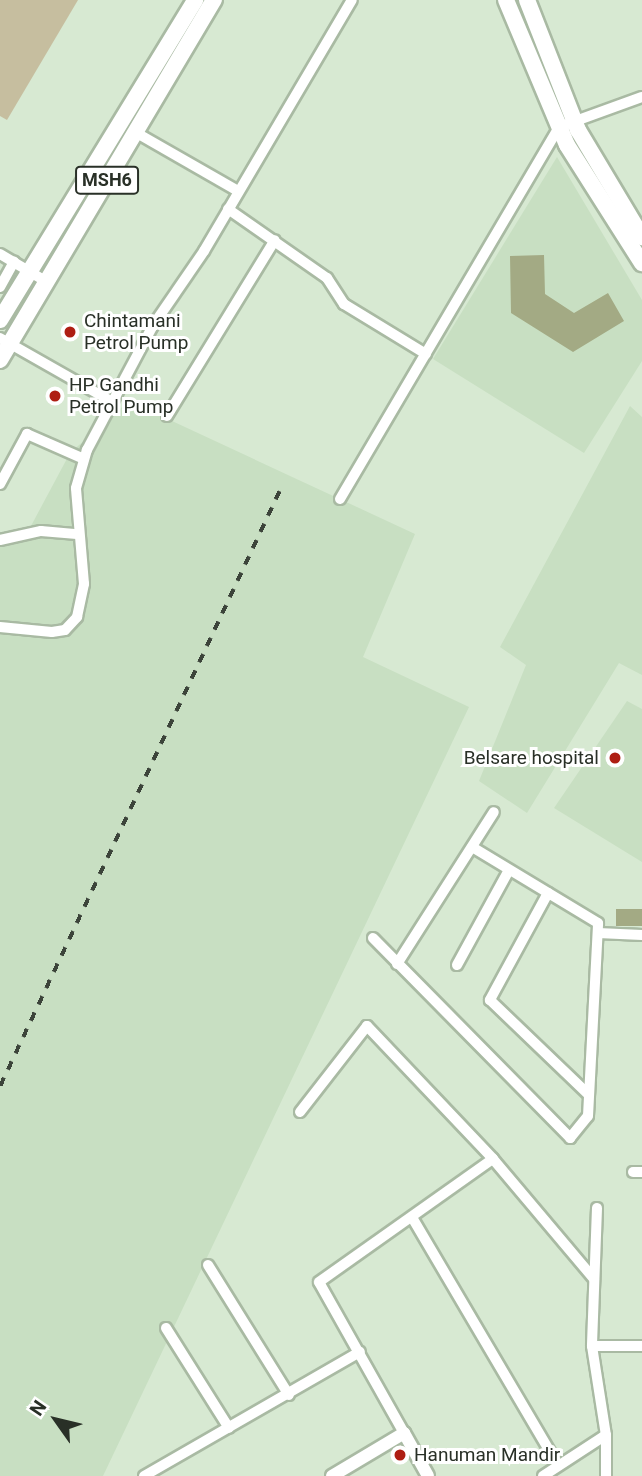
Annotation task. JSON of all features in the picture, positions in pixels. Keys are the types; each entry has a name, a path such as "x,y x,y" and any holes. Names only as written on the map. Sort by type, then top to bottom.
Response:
{"main road":[{"name":"MSH6","path":"0,320 195,0"},
{"name":"MSH6","path":"0,360 4,340 47,282 214,0"},
{"path":"506,0 566,123 642,263"},
{"path":"527,0 566,123 642,237"}],"street":[{"path":"0,627 33,633 72,625 84,584 77,534 76,488 84,460 111,401 152,327 228,209 347,2"},
{"path":"340,499 566,123 642,97"},
{"path":"135,132 238,191"},
{"path":"228,209 327,278 344,304 426,354"},
{"path":"167,416 275,240"},
{"path":"0,254 47,282"},
{"path":"0,287 14,262"},
{"path":"4,340 111,401"},
{"path":"0,484 27,434 84,460"},
{"path":"0,540 41,531 77,534"},
{"path":"397,964 494,812"},
{"path":"373,938 570,1138 588,1116 598,923 472,847"},
{"path":"457,965 509,870"},
{"path":"548,893 489,1000 589,1095"},
{"path":"598,933 642,935"},
{"path":"300,1112 368,1026 493,1158 594,1279"},
{"path":"428,1476 319,1282 413,1219 493,1158"},
{"path":"597,1209 592,1346 606,1435 606,1476"},
{"path":"413,1219 558,1465"},
{"path":"208,1265 289,1395"},
{"path":"166,1328 229,1428"},
{"path":"592,1346 642,1346"},
{"path":"144,1476 360,1352"},
{"path":"332,1476 404,1433"},
{"path":"543,1476 606,1435"}],"shaded area":[{"path":"0,0 78,0 7,120 0,116"},
{"path":"557,157 642,300 642,361 584,453 433,359"},
{"path":"129,401 415,534 363,657 469,707 103,1476 0,1476 0,534 24,539 70,453"},
{"path":"630,406 642,417 642,675 619,663 527,813 479,781 526,665 500,647"},
{"name":"Belsare hospital","path":"627,701 642,709 642,862 554,808"}],"building":[{"path":"544,255 545,294 574,313 608,293 624,321 573,352 511,313 510,256"},
{"path":"616,909 642,909 642,926 616,926"}],"railway":[{"path":"0,1086 280,490"}],"place":[{"name":"Chintamani Petrol Pump","path":"70,332"},
{"name":"HP Gandhi Petrol Pump","path":"55,396"},
{"name":"Belsare hospital","path":"615,758"},
{"name":"Hanuman Mandir","path":"400,1455"}]}
